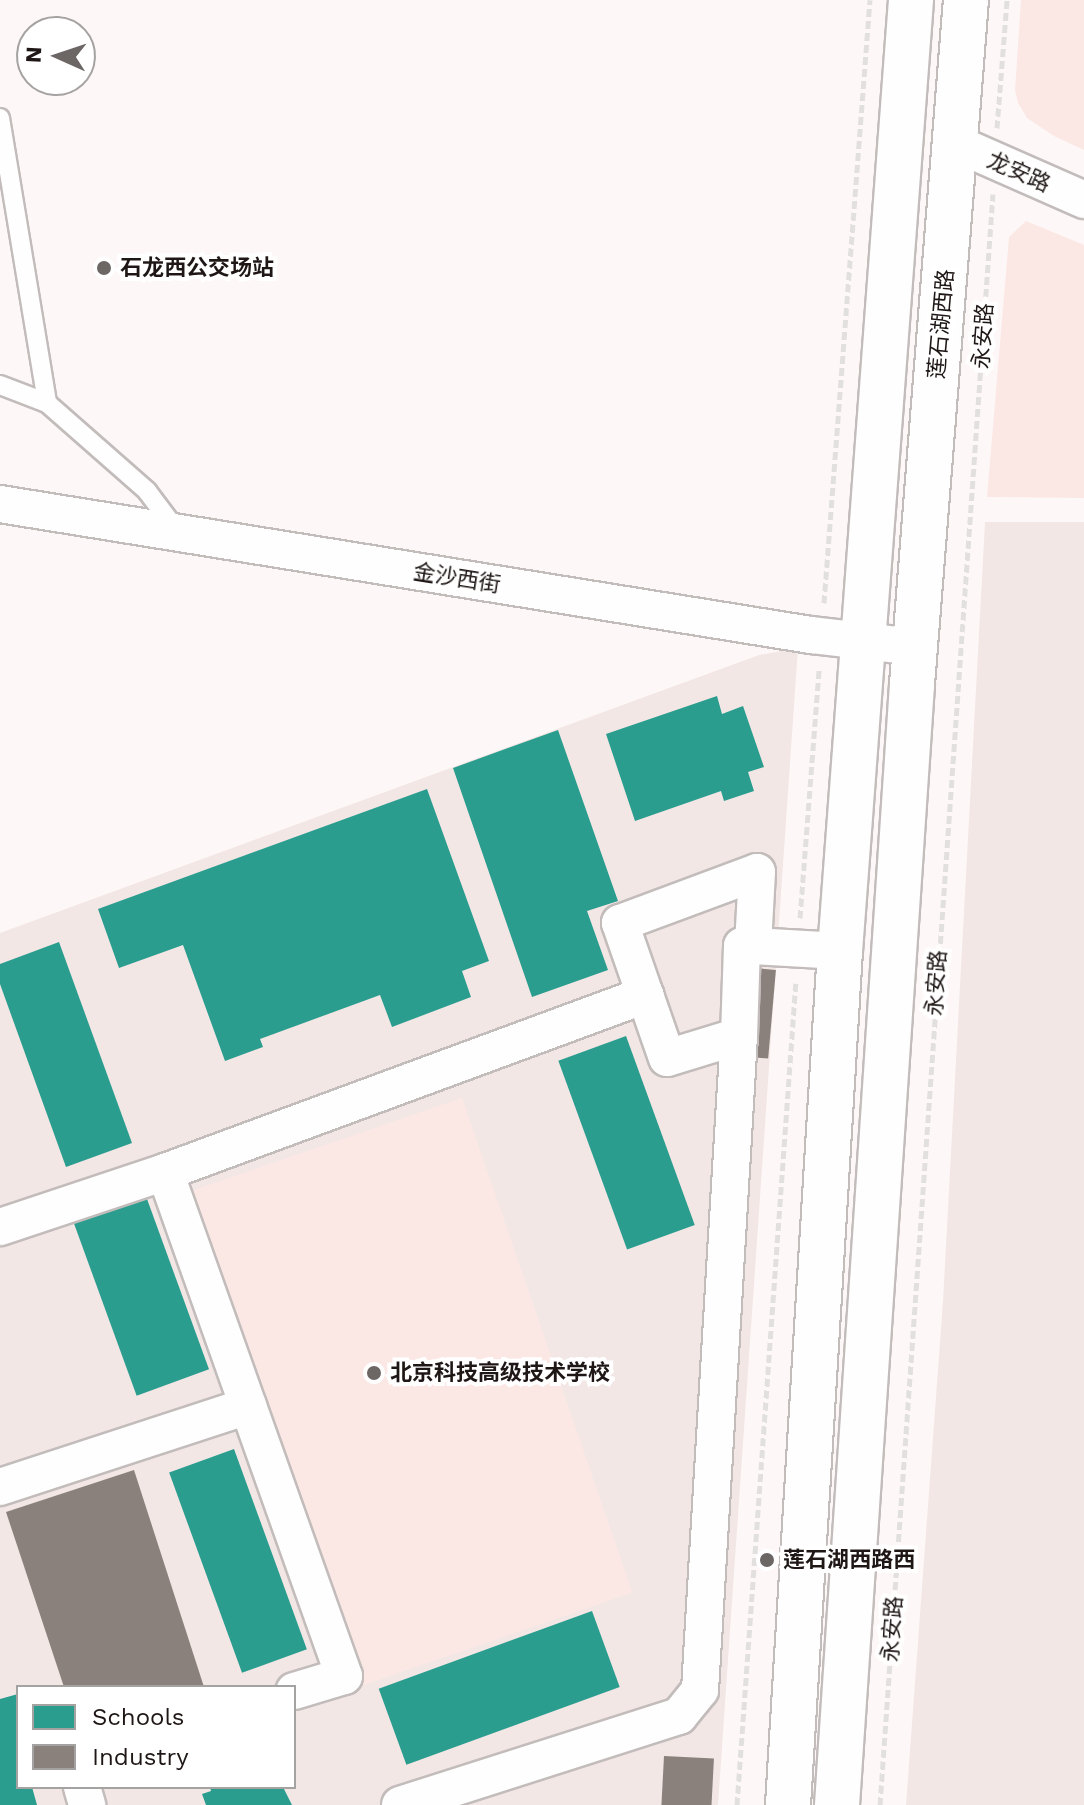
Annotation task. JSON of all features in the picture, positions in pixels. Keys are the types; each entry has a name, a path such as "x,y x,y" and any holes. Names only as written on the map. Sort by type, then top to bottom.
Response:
{"main road":[{"path":"788,1805 840,951 911,0"},
{"name":"莲石湖西路","path":"915,647 966,0"},
{"name":"永安路","path":"837,1805 915,647"}],"street":[{"name":"龙安路","path":"955,143 1084,200"},
{"name":"金沙西街","path":"0,504 915,647"},
{"path":"739,1036 667,1058 620,923 757,872 753,946"},
{"path":"400,1805 679,1716 700,1690 742,946 840,951"},
{"path":"0,1227 165,1172 645,995"},
{"path":"165,1172 344,1676 296,1690"},
{"path":"0,1487 248,1406"}],"lane":[{"path":"0,118 47,403"},
{"path":"0,385 47,403 147,491 179,533"}],"path":[{"path":"857,160 870,0"},
{"path":"995,161 1007,0"},
{"name":"永安路","path":"880,1805 995,161"}],"shaded area":[{"path":"1021,0 1084,0 1084,150 1054,136 1027,118 1018,103 1015,90"},
{"path":"1026,221 1084,245 1084,498 987,497 1009,237"},
{"path":"985,522 1084,522 1084,1805 906,1805 943,1301"},
{"name":"北京科技高级技术学校","path":"798,648 718,1805 0,1805 0,933 759,655"},
{"path":"462,1098 632,1593 363,1685 193,1191"}],"building: Schools":[{"path":"717,696 722,714 743,706 764,767 748,772 754,791 724,801 721,791 635,821 606,734"},
{"path":"558,730 618,901 587,911 608,970 532,997 453,768"},
{"path":"427,789 489,961 462,971 471,997 392,1027 380,995 260,1039 263,1047 225,1061 183,945 119,968 98,909"},
{"path":"59,942 132,1143 66,1167 0,984 0,964"},
{"path":"626,1036 695,1225 627,1250 558,1061"},
{"path":"143,1188 209,1369 137,1396 71,1214"},
{"path":"234,1449 307,1649 242,1673 169,1473"},
{"path":"592,1611 620,1687 406,1765 379,1689"},
{"path":"16,1695 16,1789 33,1789 37,1805 0,1805 0,1699"},
{"path":"284,1789 292,1805 206,1805 202,1794 211,1791"}],"building: Industry":[{"path":"754,968 776,970 768,1059 746,1057"},
{"path":"134,1470 203,1685 63,1685 6,1512"},
{"path":"664,1756 714,1759 712,1805 661,1805"}],"place":[{"name":"石龙西公交场站","path":"104,268"},
{"name":"北京科技高级技术学校","path":"374,1373"},
{"name":"莲石湖西路西","path":"767,1560"}]}
